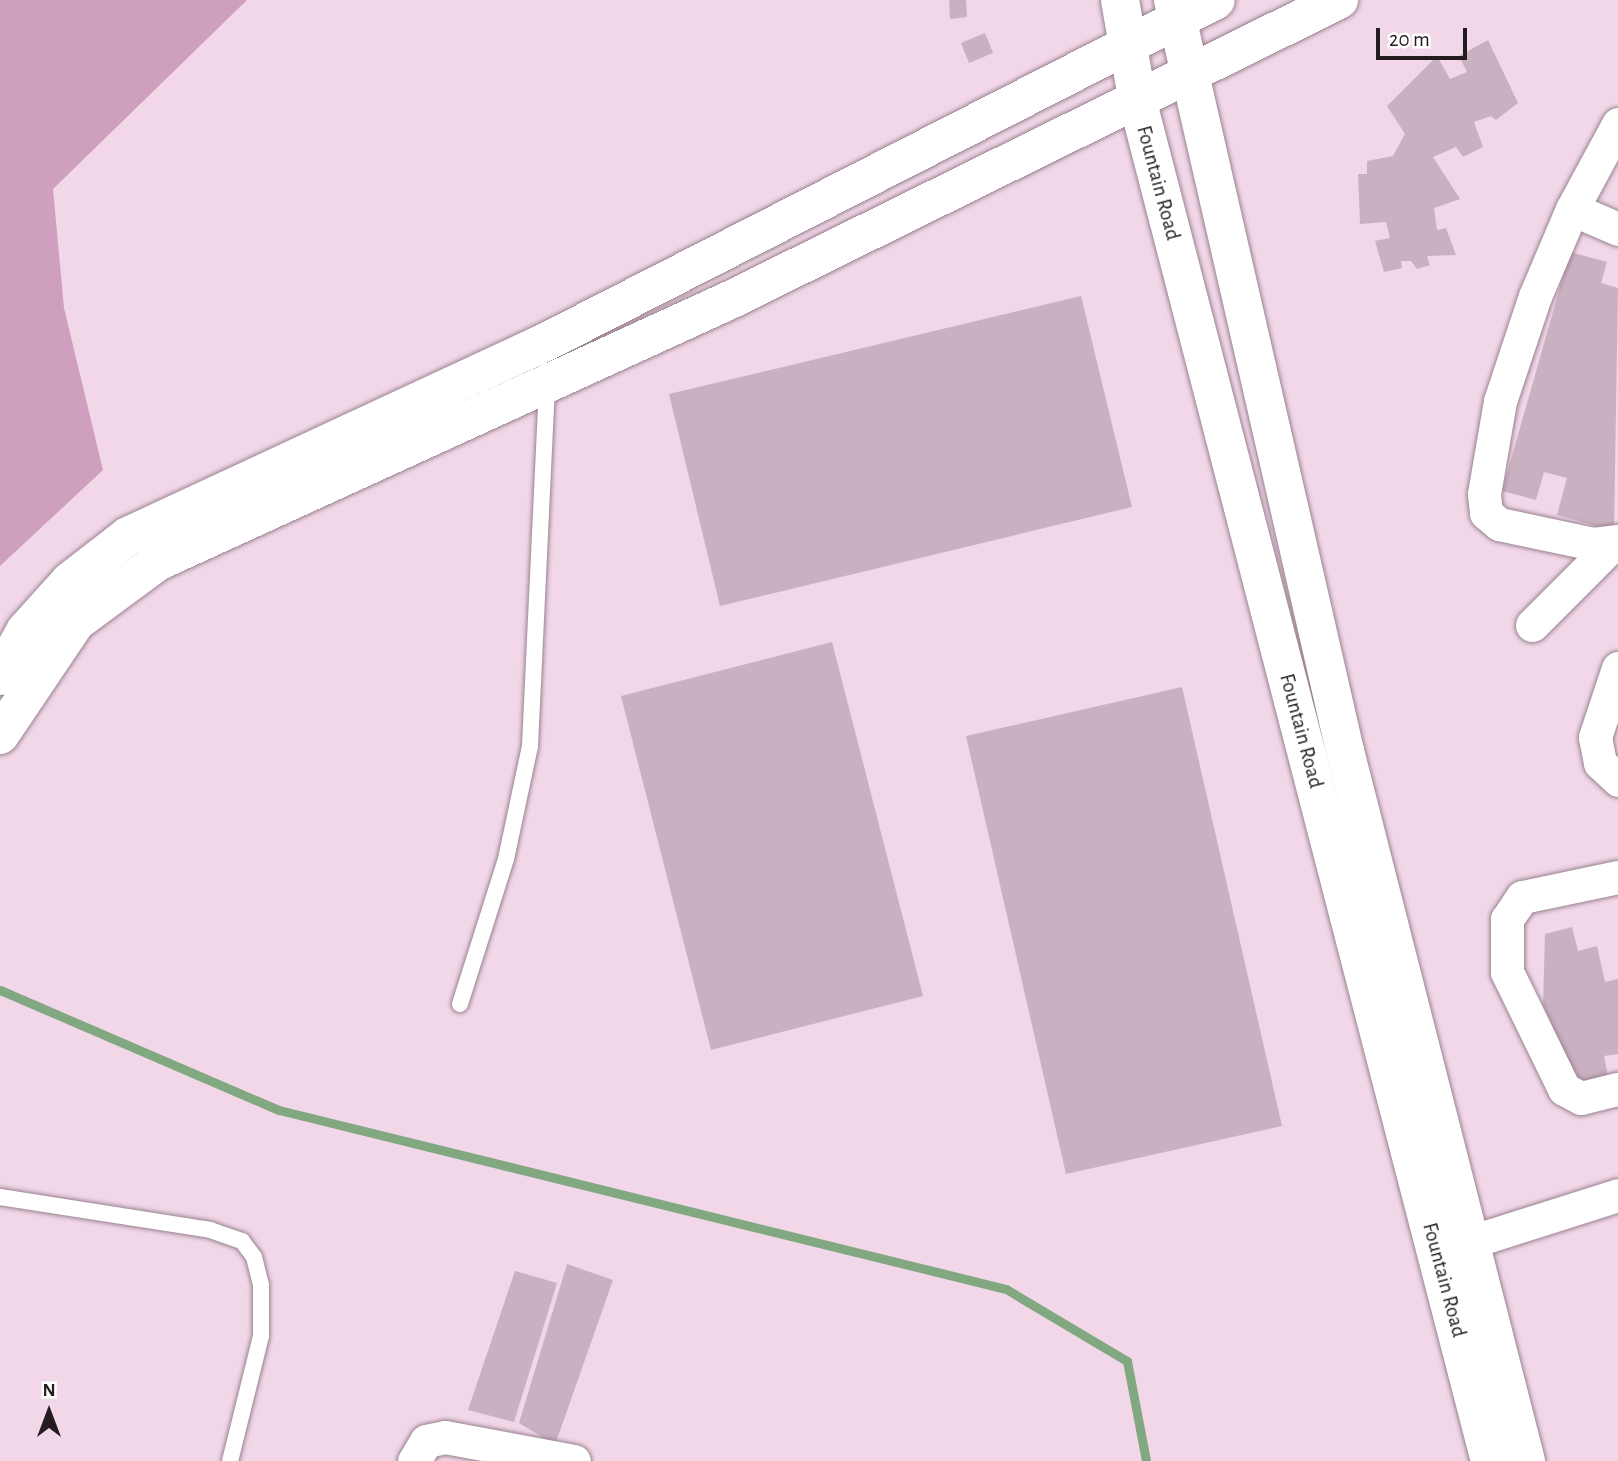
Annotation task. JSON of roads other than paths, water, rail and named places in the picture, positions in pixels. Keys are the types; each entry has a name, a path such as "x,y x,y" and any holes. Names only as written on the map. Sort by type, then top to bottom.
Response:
{"street":[{"name":"Fountain Road","path":"1120,0 1138,103 1490,1461"},
{"path":"0,736 76,622 157,562 541,365 1127,41 1175,9 1216,0"},
{"path":"0,676 25,631 70,581 128,536 541,365 1138,103 1339,0"},
{"name":"Fountain Road","path":"1175,9 1345,751 1526,1461"},
{"path":"1615,543 1499,524 1486,513 1484,494 1500,401 1572,209 1618,124"},
{"path":"1572,209 1618,229"},
{"path":"1532,625 1615,543"},
{"path":"1618,668 1595,737 1600,763 1618,780"},
{"path":"1618,877 1521,897 1507,919 1507,972 1564,1090 1581,1098 1618,1088"},
{"path":"1470,1242 1618,1195"},
{"path":"414,1461 426,1441 445,1437 574,1461"}],"lane":[{"path":"460,1004 506,859 530,746 541,365"},
{"path":"0,1197 210,1230 242,1241 254,1257 261,1285 261,1336 230,1461"}],"waterway":[{"path":"0,990 279,1110 1006,1289 1127,1361 1146,1461"}]}
